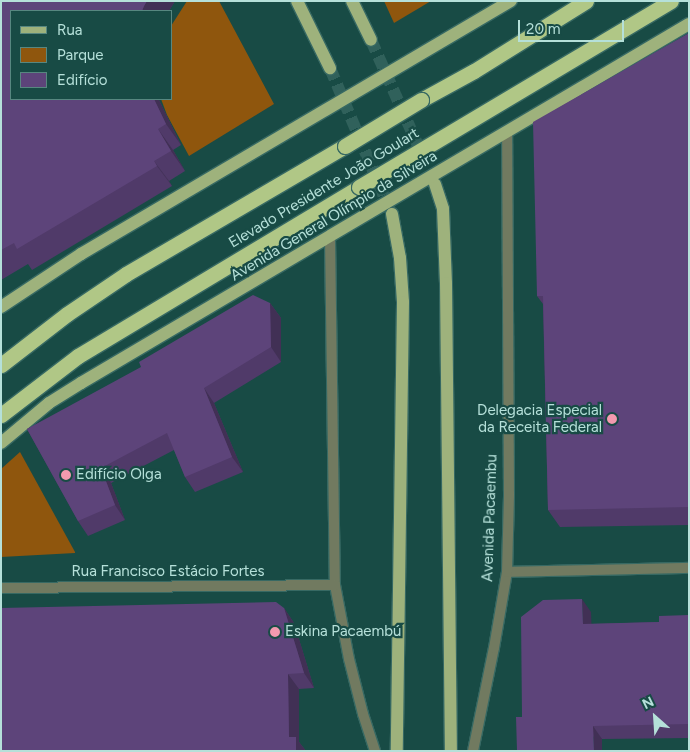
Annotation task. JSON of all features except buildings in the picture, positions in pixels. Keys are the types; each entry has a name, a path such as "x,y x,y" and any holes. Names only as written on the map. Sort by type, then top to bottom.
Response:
{"highway":[{"name":"Elevado Presidente João Goulart","path":"1,365 68,314 126,274 474,70 586,1"},
{"name":"Elevado Presidente João Goulart","path":"1,415 78,356 671,1"}],"main road":[{"path":"297,1 330,68"},
{"path":"352,1 371,40"},
{"path":"1,306 80,254 511,1"},
{"name":"Avenida General Olímpio da Silveira","path":"1,443 49,403 81,383 689,24"},
{"path":"435,184 443,208 446,283 451,751"},
{"path":"392,214 400,258 403,302 396,751"}],"street":[{"name":"Avenida Pacaembu","path":"473,751 507,572 509,494 507,132"},
{"path":"330,237 335,585 362,714 375,751"},
{"path":"507,572 689,568"},
{"name":"Rua Francisco Estácio Fortes","path":"1,588 335,585"}],"green space":[{"path":"187,1 219,1 274,104 189,156 167,115 161,100 172,100 172,24"},
{"path":"384,1 431,1 394,23"},
{"path":"20,452 75,553 1,557 1,469"}],"tunnel":[{"path":"371,40 435,184"},
{"path":"330,68 390,211"}],"place":[{"name":"Delegacia Especial da Receita Federal","path":"612,419"},
{"name":"Edifício Olga","path":"66,475"},
{"name":"Eskina Pacaembú","path":"275,632"}]}
